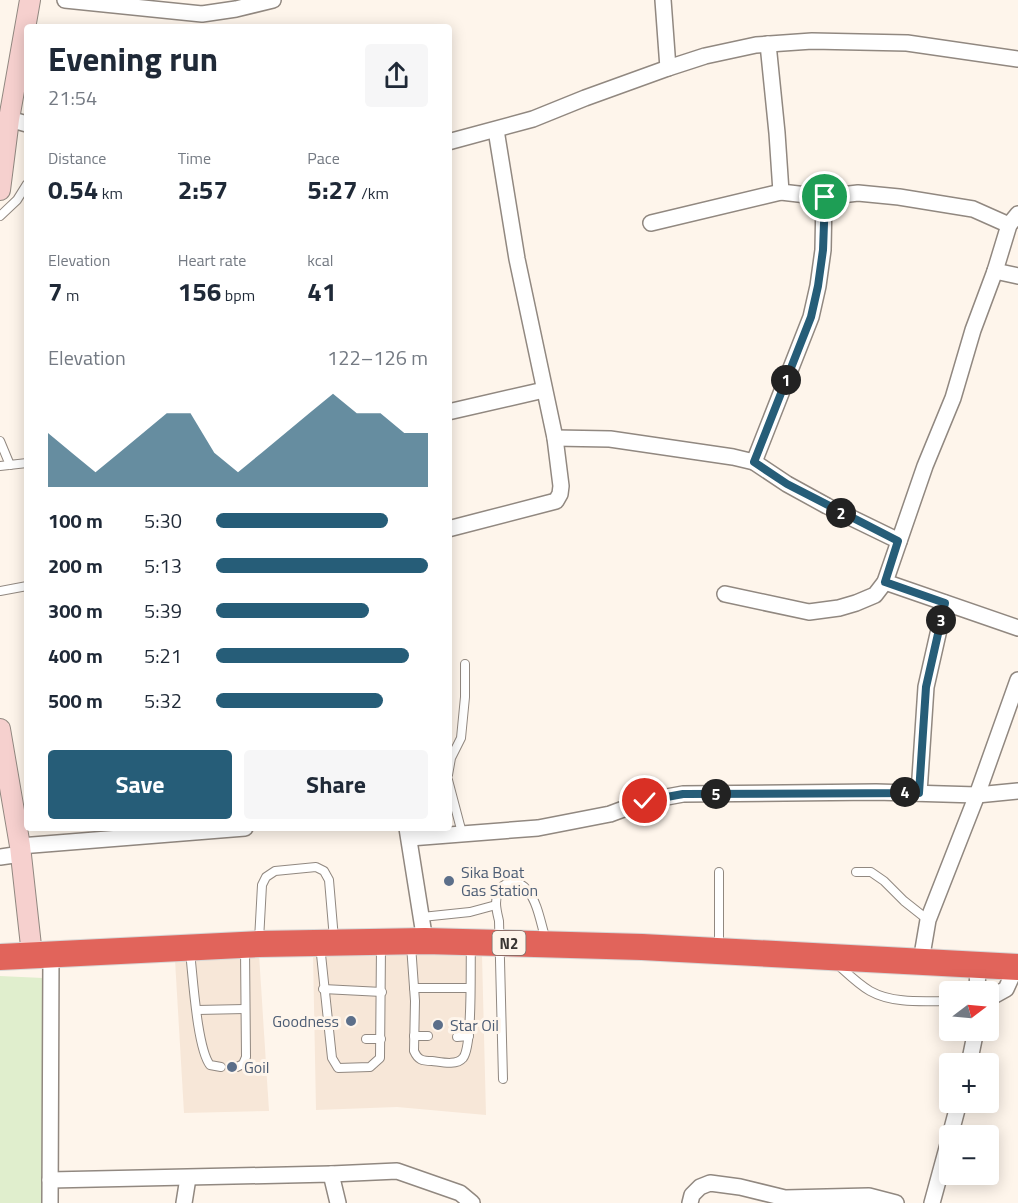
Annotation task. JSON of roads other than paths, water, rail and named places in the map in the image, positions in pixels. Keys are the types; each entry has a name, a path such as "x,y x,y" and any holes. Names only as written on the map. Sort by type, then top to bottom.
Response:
{"highway":[{"name":"N2","path":"0,957 252,945 381,942 419,933 471,943 720,950 1017,967"}],"street":[{"path":"26,24 30,0"},
{"path":"65,0 202,14 273,0"},
{"path":"663,0 668,68"},
{"path":"0,190 24,39"},
{"path":"452,141 533,119 668,68 705,57 768,44 812,41 908,43 1018,59"},
{"path":"768,44 781,192"},
{"path":"452,529 556,501 561,486 555,438 517,259 496,130"},
{"path":"651,223 781,192 825,197 858,193 920,200 973,209 1014,220 973,330 953,398 925,466 885,582 875,595 838,608 809,612 763,604 725,594"},
{"path":"754,462 811,317 823,250 825,197"},
{"path":"995,272 1018,276"},
{"path":"452,411 544,390"},
{"path":"555,438 610,439 754,462 797,490 898,541"},
{"path":"885,582 1018,628"},
{"path":"919,793 926,687 945,603"},
{"path":"921,961 928,920 977,795 1018,680"},
{"path":"0,729 20,850 42,955 50,1203"},
{"path":"419,933 408,833 538,828 610,814 645,801 683,794 919,793 977,795 1018,791"},
{"path":"0,857 20,850 214,831"},
{"path":"977,981 978,965"},
{"path":"999,994 1006,989 1017,967"},
{"path":"50,1180 397,1171 460,1193 472,1203"},
{"path":"331,1174 338,1203"},
{"path":"932,1203 939,1177"},
{"path":"184,1203 188,1178"},
{"path":"690,1203 692,1195 700,1187 710,1183 740,1186 785,1198 869,1196 896,1203"}],"lane":[{"path":"0,216 24,188"},
{"path":"0,441 10,465"},
{"path":"0,466 24,463"},
{"path":"0,591 24,587"},
{"path":"452,756 461,738 465,664"},
{"path":"452,793 462,832"},
{"path":"237,1068 243,1064 246,1057 245,1010 252,945 262,885 266,876 275,871 316,867 324,871 329,880 323,989 332,1058 338,1068 370,1067 380,1058 381,942"},
{"path":"719,872 720,950"},
{"path":"856,872 871,872 928,920"},
{"path":"503,1079 496,905 498,893 504,885 512,882 520,884 529,891 547,944"},
{"path":"471,943 466,1052 462,1059 456,1062 421,1061 414,1051 414,988 419,933 470,912 496,905"},
{"path":"189,948 206,1060 210,1065 222,1067"},
{"path":"826,956 869,990 882,996 939,1001"},
{"path":"414,988 470,988"},
{"path":"323,989 382,992"},
{"path":"197,1010 245,1010"},
{"path":"414,1036 429,1036"},
{"path":"457,1037 468,1036"},
{"path":"366,1039 381,1039"},
{"path":"330,1041 340,1041"}],"place":[{"name":"Sika Boat Gas Station","path":"449,881"},
{"name":"Goodness","path":"351,1021"},
{"name":"Star Oil","path":"438,1025"},
{"name":"Goil","path":"232,1067"}]}
